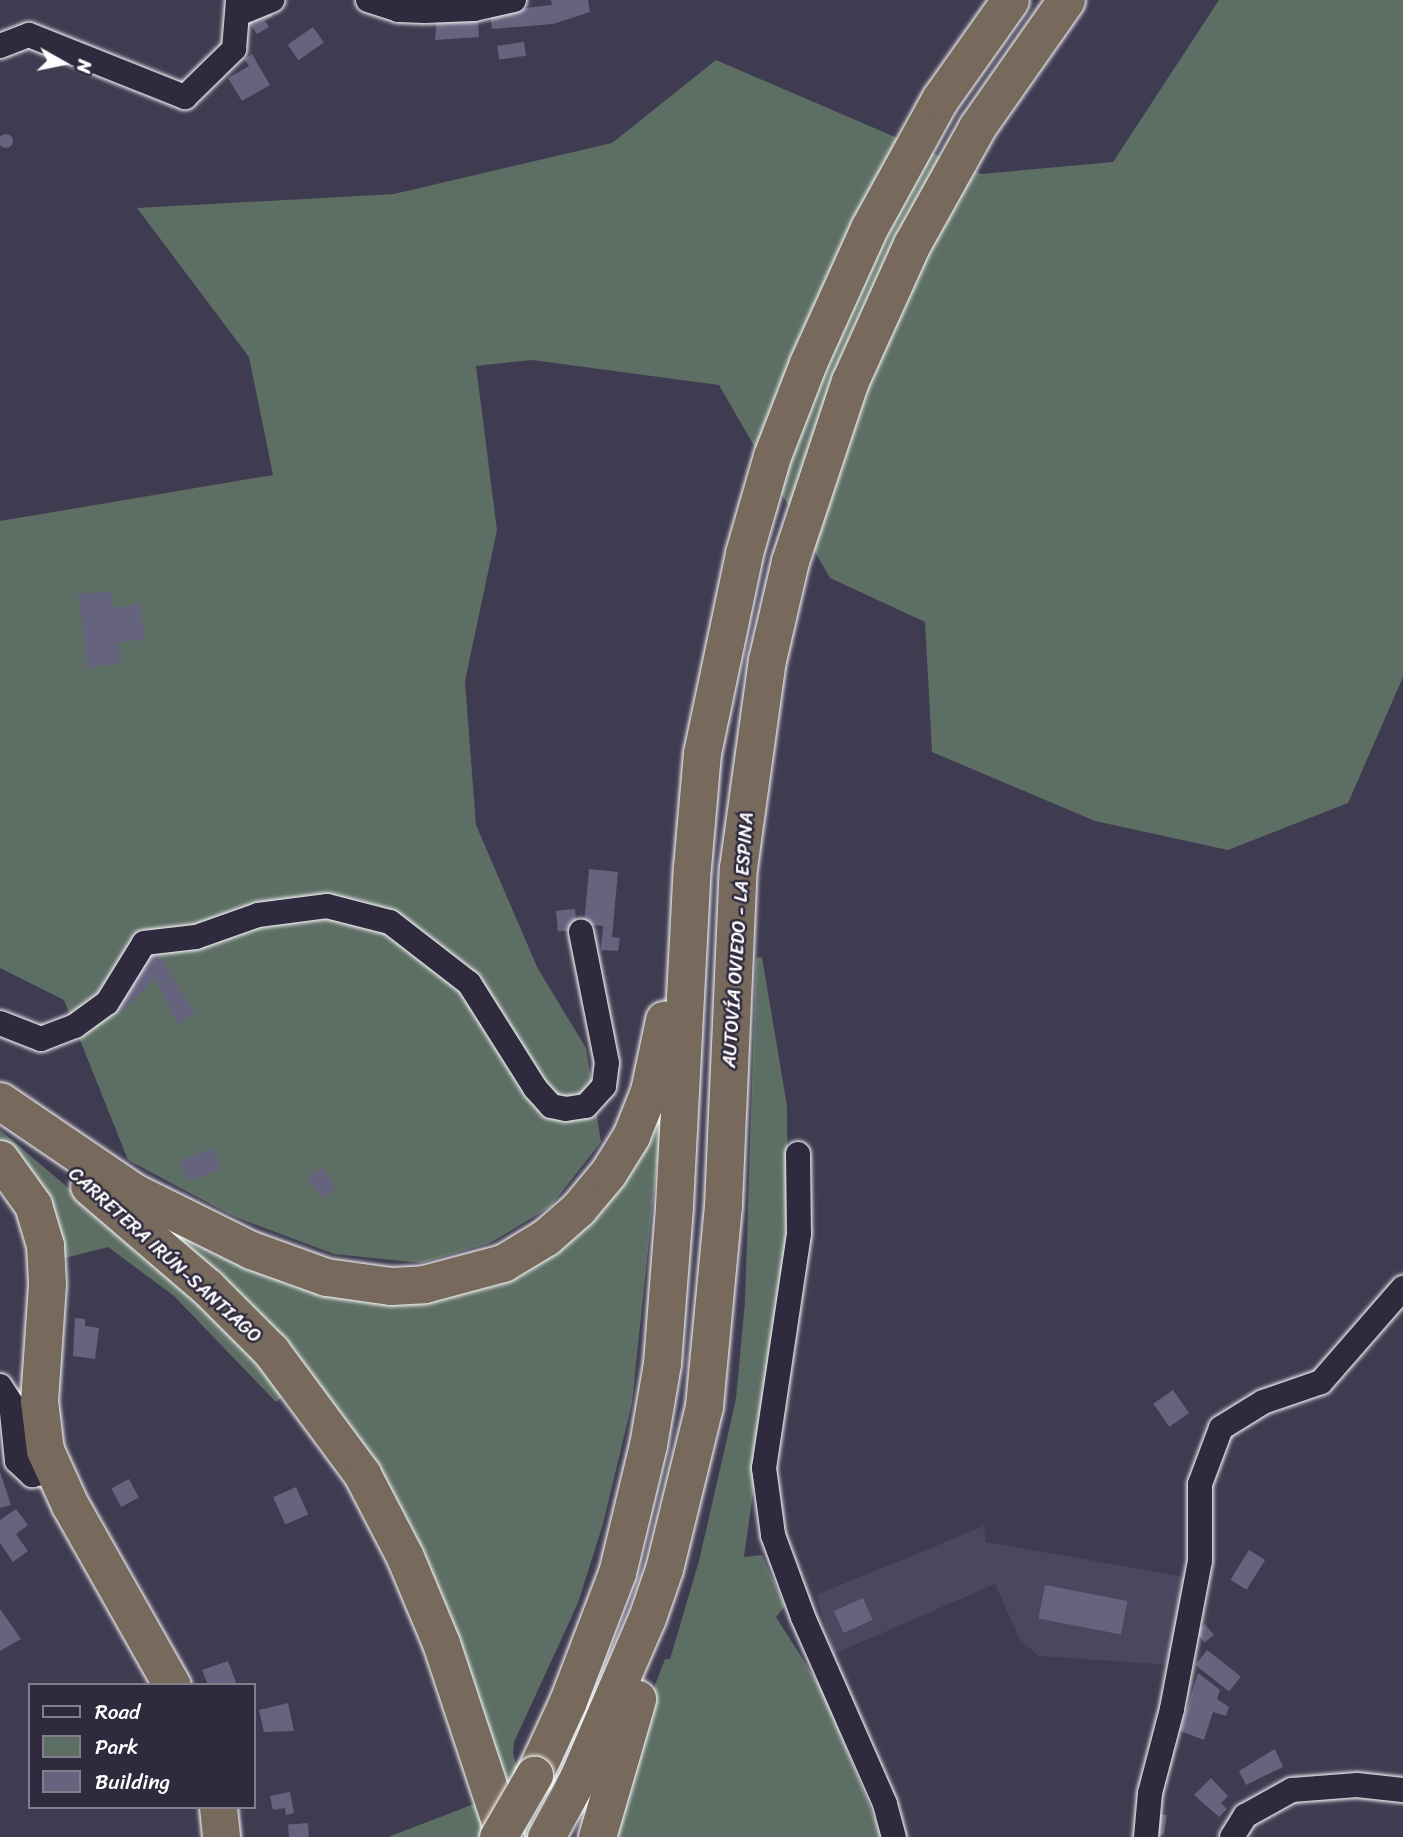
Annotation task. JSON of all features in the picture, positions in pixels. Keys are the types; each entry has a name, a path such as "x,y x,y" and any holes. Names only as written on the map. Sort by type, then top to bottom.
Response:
{"highway":[{"path":"0,1102 173,1214 251,1250 326,1277 391,1286 457,1279 503,1263 546,1237 608,1173 631,1136 649,1091 662,1046 684,826 744,553 772,456 808,363 869,228 933,111 1010,0"},
{"name":"AUTOVÍA OVIEDO - LA ESPINA","path":"546,1837 628,1668 664,1569 704,1406 723,1205 738,868 766,660 790,561 850,381 912,244 977,127 1066,0"},
{"path":"498,1837 534,1775 568,1701 617,1573 655,1404 674,1206 702,753"},
{"name":"CARRETERA IRÚN-SANTIAGO","path":"0,1102 52,1155 240,1318 296,1380 341,1441 385,1516 428,1610 479,1747 505,1837"},
{"path":"0,1159 33,1205 45,1245 39,1427 52,1471 172,1683"},
{"path":"597,1837 613,1772 675,1586 699,1492 727,1286 723,1205"},
{"path":"218,1809 221,1837"}],"street":[{"path":"0,46 29,35 185,97 234,49 239,6 272,0"},
{"path":"368,0 398,10 425,11 474,9 514,0"},
{"path":"0,1023 41,1038 75,1026 107,1003 144,943 196,937 258,915 327,906 390,922 469,984 535,1088 551,1106 566,1109 586,1106 604,1086 607,1063 581,932"},
{"path":"797,1154 799,1234 764,1468 773,1535 803,1617 875,1780 894,1837"},
{"path":"1146,1837 1150,1793 1172,1709 1199,1561 1200,1484 1221,1428 1263,1402 1321,1382 1403,1288"},
{"path":"0,1386 11,1403 17,1461 32,1475 52,1471"},
{"path":"1232,1837 1245,1816 1292,1790 1357,1785 1403,1790"}],"shaded area":[{"path":"984,1526 986,1542 1186,1577 1171,1665 1039,1656 1020,1640 995,1584 834,1654 816,1595"}],"green space":[{"path":"1219,0 1403,0 1403,677 1348,803 1228,850 1095,821 932,752 925,622 830,578 719,385 532,360 476,366 497,530 465,681 476,825 538,969 586,1048 601,1142 550,1207 490,1243 421,1263 334,1254 233,1216 128,1160 64,1000 0,968 0,521 273,475 249,357 137,208 394,194 612,143 716,60 981,174 1113,162"},
{"path":"762,957 787,1106 788,1243 744,1557 762,1555 785,1606 776,1617 823,1691 882,1837 613,1837 650,1698 665,1659 670,1659 699,1561 736,1399 745,1301 756,958"},
{"path":"664,1096 632,1403 603,1524 578,1603 514,1742 513,1753 535,1837 522,1837 484,1715 438,1596 131,1198 286,1274 506,1270"},
{"path":"0,1130 177,1280 287,1393 276,1402 174,1296 108,1247 61,1259 0,1141"},
{"path":"482,1801 490,1837 388,1837"}],"building":[{"path":"551,0 588,0 590,12 553,24 492,29 490,12 552,5"},
{"path":"268,8 273,16 265,21 269,27 257,34 248,21"},
{"path":"437,18 478,20 479,37 435,40"},
{"path":"313,27 324,43 299,60 288,45"},
{"path":"524,42 526,56 499,60 497,46"},
{"path":"252,54 270,85 242,101 228,78 249,66 244,59"},
{"path":"3,134 9,134 13,141 9,148 3,148 -1,144 -1,138"},
{"path":"110,591 113,608 140,604 145,639 118,643 121,663 88,668 78,594"},
{"path":"589,869 618,872 612,937 620,938 618,951 601,950 603,926 584,924"},
{"path":"575,909 577,930 558,932 556,911"},
{"path":"154,947 195,1013 178,1024 155,978 121,1013 109,1001"},
{"path":"213,1148 221,1170 188,1182 180,1160"},
{"path":"322,1168 336,1188 322,1197 308,1178"},
{"path":"75,1318 85,1319 85,1326 99,1328 95,1359 73,1356"},
{"path":"1173,1390 1189,1413 1169,1427 1153,1404"},
{"path":"0,1472 11,1505 0,1508"},
{"path":"129,1479 139,1498 121,1507 111,1488"},
{"path":"296,1487 308,1514 285,1525 273,1497"},
{"path":"16,1509 28,1525 16,1534 28,1551 13,1562 0,1543 0,1520"},
{"path":"1249,1550 1265,1560 1247,1590 1230,1580"},
{"path":"1045,1585 1127,1601 1121,1634 1039,1618"},
{"path":"863,1598 873,1620 844,1633 834,1611"},
{"path":"0,1609 21,1639 0,1651"},
{"path":"1205,1624 1214,1635 1204,1642 1196,1632"},
{"path":"1207,1650 1241,1676 1229,1691 1195,1665"},
{"path":"228,1661 236,1683 207,1683 202,1670"},
{"path":"1198,1673 1220,1690 1217,1699 1229,1707 1226,1716 1213,1712 1204,1740 1180,1731"},
{"path":"288,1703 294,1731 264,1732 259,1710"},
{"path":"1275,1749 1283,1767 1246,1785 1239,1771"},
{"path":"1211,1778 1228,1796 1221,1803 1227,1809 1219,1817 1194,1795"},
{"path":"290,1792 294,1813 286,1815 285,1808 273,1810 270,1796"},
{"path":"1153,1813 1167,1815 1164,1835 1150,1833"},
{"path":"308,1823 309,1837 289,1837 288,1824"}]}
